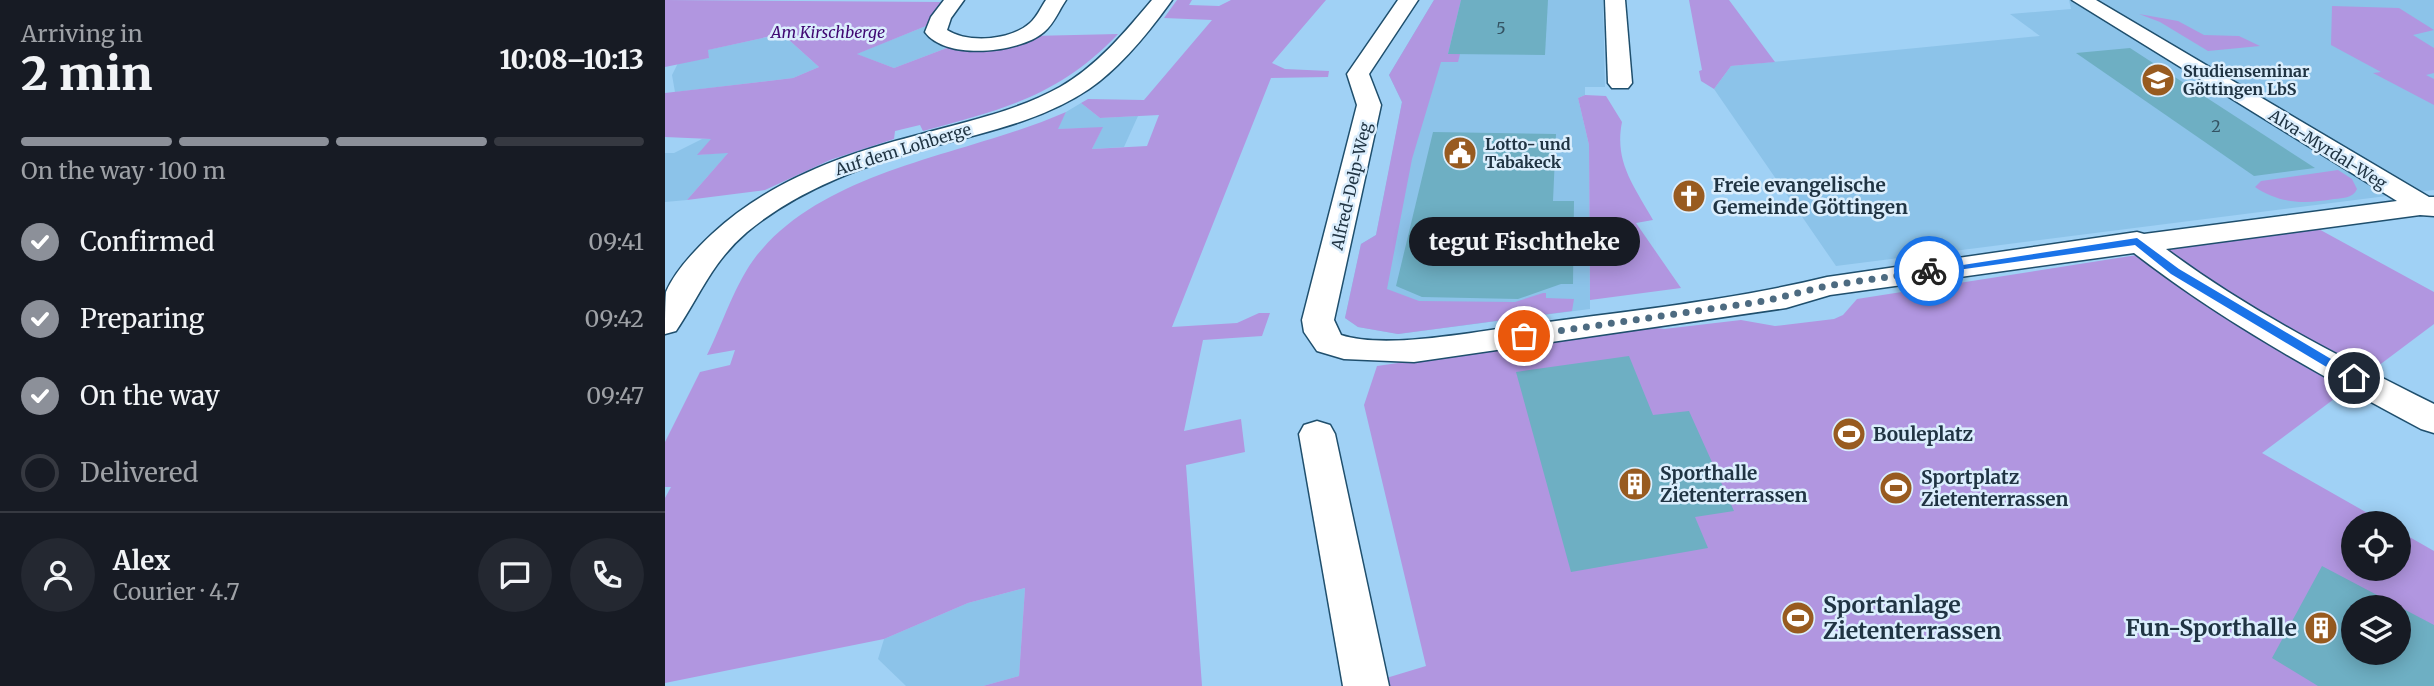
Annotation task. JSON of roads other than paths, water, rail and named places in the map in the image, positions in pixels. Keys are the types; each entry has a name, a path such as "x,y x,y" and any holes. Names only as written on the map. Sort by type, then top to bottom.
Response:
{"street":[{"path":"954,0 941,18 936,32 942,38 971,43 1026,35 1043,22 1056,0"},
{"name":"Auf dem Lohberge","path":"665,324 691,278 708,256 754,215 779,198 845,165 1034,108 1070,91 1098,72 1162,0"},
{"name":"Alfred-Delp-Weg","path":"1408,0 1359,74 1369,105 1318,320 1320,332 1329,342 1363,351 1414,351 1702,311 1786,298 1826,286 2137,242"},
{"path":"1615,0 1620,83"},
{"name":"Alva-Myrdal-Weg","path":"2082,0 2430,208"},
{"name":"Alva-Myrdal-Weg","path":"2098,0 2197,60 2200,69"},
{"path":"2137,242 2430,208"},
{"path":"2137,242 2175,272 2267,329 2434,421"},
{"path":"1317,434 1366,686"}],"place":[{"name":"Studienseminar Göttingen LbS","path":"2158,80"},
{"name":"Lotto- und Tabakeck","path":"1460,153"},
{"name":"Freie evangelische Gemeinde Göttingen","path":"1689,196"},
{"name":"tegut Fischtheke","path":"1524,336"},
{"name":"Bouleplatz","path":"1849,434"},
{"name":"Sporthalle Zietenterrassen","path":"1635,484"},
{"name":"Sportplatz Zietenterrassen","path":"1896,488"},
{"name":"Sportanlage Zietenterrassen","path":"1798,618"},
{"name":"Fun-Sporthalle","path":"2321,628"}],"park label":[{"name":"Am Kirschberge","path":"828,32"}]}
